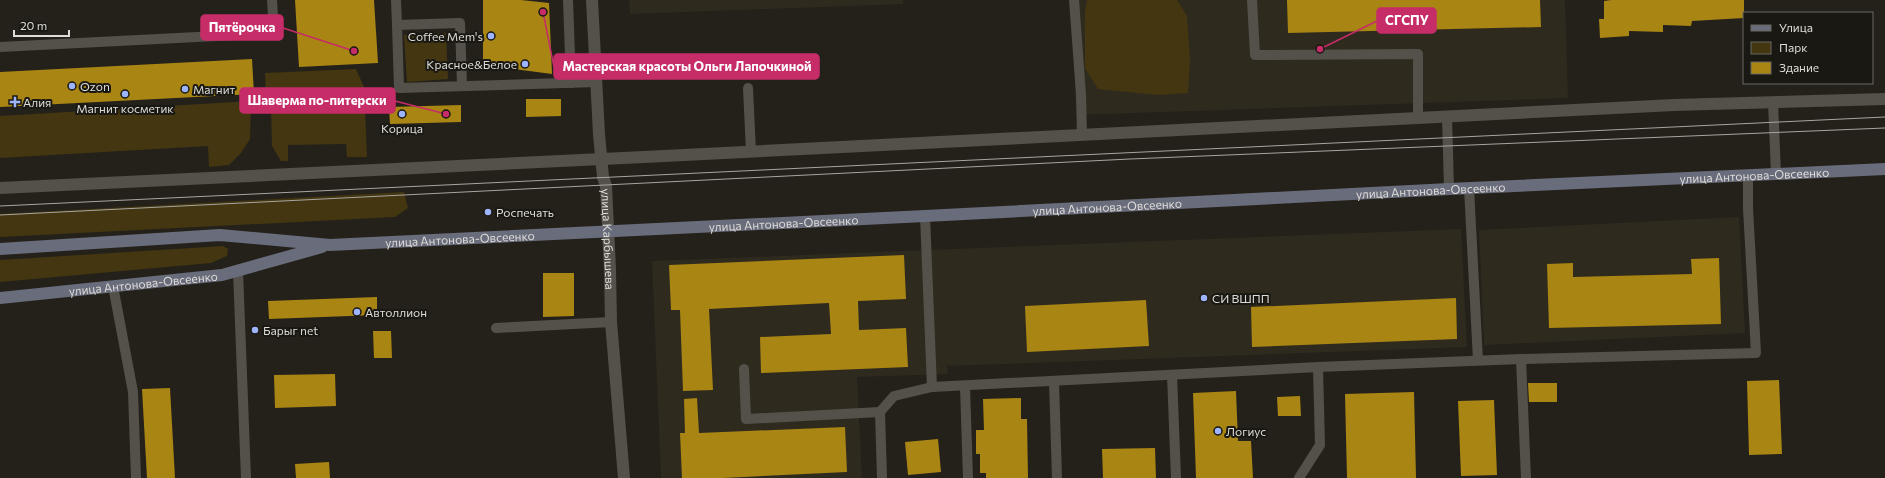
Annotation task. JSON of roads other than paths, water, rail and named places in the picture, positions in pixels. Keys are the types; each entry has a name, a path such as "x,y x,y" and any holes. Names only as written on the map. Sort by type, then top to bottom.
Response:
{"main road":[{"name":"улица Антонова-Овсеенко","path":"0,249 220,235 330,245 608,230 1885,169"},
{"name":"улица Антонова-Овсеенко","path":"0,298 222,275 330,245"}],"street":[{"name":"улица Карбышева","path":"592,0 601,159 606,186 611,322 624,478"},
{"path":"0,188 751,152 1418,117 1674,105 1885,99"}],"lane":[{"path":"0,47 274,33 272,0"},
{"path":"396,0 399,88 597,82"},
{"path":"568,0 571,83"},
{"path":"1074,0 1081,94 1082,135"},
{"path":"1252,0 1255,55 1418,54 1418,117"},
{"path":"397,25 460,23 462,86"},
{"path":"748,88 751,152"},
{"path":"1773,102 1776,174"},
{"path":"1447,116 1449,189"},
{"path":"882,478 880,412 894,396 932,387 1478,360 1756,353 1748,208 1748,175"},
{"path":"1469,188 1478,360"},
{"path":"925,216 932,387"},
{"path":"238,270 246,478"},
{"path":"113,286 133,392 136,478"},
{"path":"496,328 611,322"},
{"path":"1521,359 1526,478"},
{"path":"1299,478 1320,445 1318,367"},
{"path":"744,369 746,419 880,412"},
{"path":"1172,375 1176,478"},
{"path":"1054,382 1057,478"},
{"path":"965,386 968,478"}],"tram line":[{"path":"0,206 1885,117"},
{"path":"0,215 1130,159 1885,128"}],"place":[{"name":"Мастерская красоты Ольги Лапочкиной","path":"543,12"},
{"name":"Coffee Mem's","path":"491,36"},
{"name":"СГСПУ","path":"1320,49"},
{"name":"Пятёрочка","path":"354,51"},
{"name":"Красное&Белое","path":"525,64"},
{"name":"Ozon","path":"72,86"},
{"name":"Магнит","path":"185,89"},
{"name":"Магнит косметик","path":"125,94"},
{"name":"Алия","path":"15,102"},
{"name":"Корица","path":"402,114"},
{"name":"Шаверма по-питерски","path":"446,114"},
{"name":"Роспечать","path":"488,212"},
{"name":"СИ ВШПП","path":"1204,298"},
{"name":"Автоллион","path":"357,312"},
{"name":"Барыг net","path":"255,330"},
{"name":"Логиус","path":"1218,431"}]}
